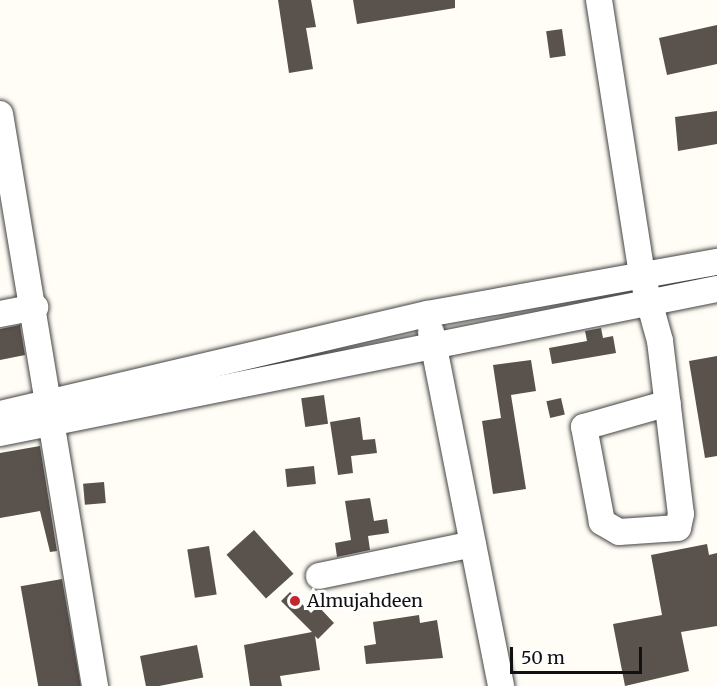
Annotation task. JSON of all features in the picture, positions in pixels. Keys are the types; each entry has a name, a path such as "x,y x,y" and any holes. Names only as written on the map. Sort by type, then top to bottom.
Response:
{"street":[{"path":"599,0 642,276 651,301 668,403 681,522 678,528 619,532 602,522 584,427 668,403"},
{"path":"0,114 35,307 95,686"},
{"path":"0,414 50,400 427,314 717,262"},
{"path":"0,433 53,426 717,289"},
{"path":"0,314 35,307"},
{"path":"427,314 501,686"},
{"path":"319,576 474,544"}],"building":[{"path":"278,0 311,0 316,27 306,28 313,69 289,73"},
{"path":"353,0 455,0 455,8 357,24"},
{"path":"717,25 717,64 667,75 659,38"},
{"path":"562,29 566,56 550,58 546,31"},
{"path":"717,111 717,144 678,151 675,117"},
{"path":"20,325 25,355 0,360 0,329"},
{"path":"601,328 603,338 613,336 616,353 552,364 549,348 587,341 585,331"},
{"path":"717,356 717,456 705,458 689,361"},
{"path":"531,360 536,391 511,395 526,489 493,494 482,421 501,418 493,365"},
{"path":"324,395 328,424 305,427 301,398"},
{"path":"561,398 565,415 550,418 546,401"},
{"path":"360,417 363,440 375,439 377,453 351,456 353,473 338,475 330,422"},
{"path":"40,446 57,551 50,552 40,511 0,518 0,453"},
{"path":"314,466 316,484 287,487 285,469"},
{"path":"104,482 106,503 85,505 83,484"},
{"path":"370,498 374,521 387,519 389,533 368,536 370,550 337,557 335,543 351,540 345,501"},
{"path":"254,530 293,574 266,599 227,555"},
{"path":"707,544 709,555 717,553 717,626 681,632 689,671 625,686 613,624 662,615 651,555"},
{"path":"209,546 217,594 195,598 187,549"},
{"path":"62,579 81,686 38,686 21,586"},
{"path":"290,592 311,613 318,606 334,623 318,639 315,636 320,670 280,676 282,686 250,686 244,645 312,632 281,601"},
{"path":"419,615 420,623 437,620 443,658 366,664 364,646 376,644 373,622"},
{"path":"197,645 203,677 159,686 146,686 140,656"}],"place":[{"name":"Almujahdeen","path":"295,601"}]}
